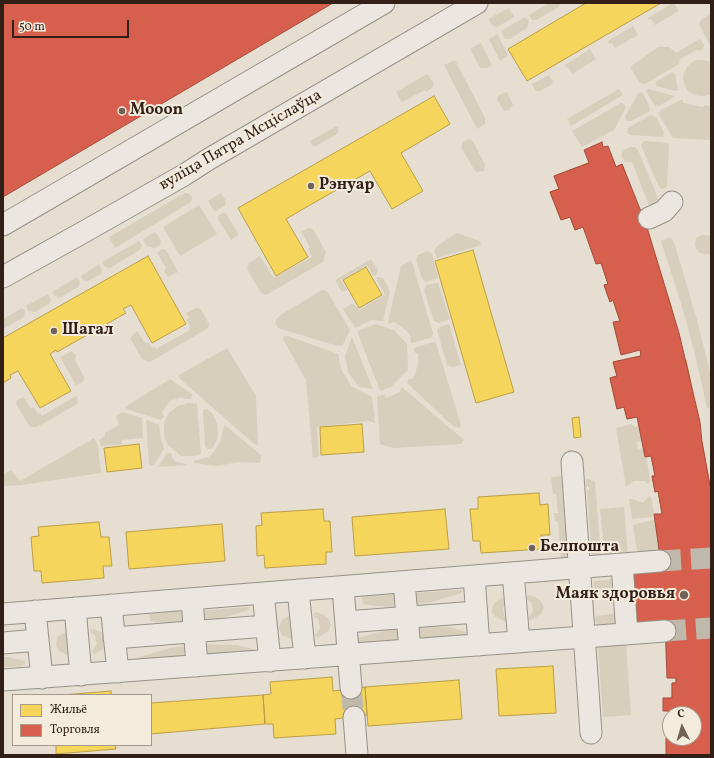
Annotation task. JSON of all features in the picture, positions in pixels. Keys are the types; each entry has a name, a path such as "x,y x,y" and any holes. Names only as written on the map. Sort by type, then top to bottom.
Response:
{"street":[{"path":"3,225 384,3"},
{"name":"вуліца Пятра Мсціслаўца","path":"3,277 184,175 477,3"},
{"path":"649,218 664,211 672,202"},
{"path":"572,462 591,732"},
{"path":"3,614 660,561"},
{"path":"622,564 627,634"},
{"path":"513,573 519,642"},
{"path":"474,576 479,645"},
{"path":"404,582 410,650"},
{"path":"343,587 351,688"},
{"path":"298,590 305,658"},
{"path":"262,593 270,661"},
{"path":"192,599 197,666"},
{"path":"111,605 118,672"},
{"path":"75,608 81,675"},
{"path":"35,612 42,678"},
{"path":"346,622 476,612"},
{"path":"114,638 266,626"},
{"path":"3,680 665,631"},
{"path":"3,643 38,640"},
{"path":"354,717 357,755"}],"shaded area":[{"path":"549,3 560,3 559,7 536,20 532,20 529,15"},
{"path":"673,3 679,11 655,25 651,19 649,20 648,18"},
{"path":"509,8 514,17 497,27 493,26 488,19"},
{"path":"711,14 711,44 708,42 699,24 701,20"},
{"path":"525,17 529,21 527,28 510,39 505,39 501,31"},
{"path":"633,26 638,35 615,48 612,43 609,44 608,41"},
{"path":"497,34 508,55 500,61 489,39"},
{"path":"700,39 704,45 703,49 700,51 696,50 680,59 679,64 645,84 640,83 630,67 658,47 669,47 676,53"},
{"path":"481,43 492,65 487,68 480,68 470,49"},
{"path":"590,49 596,59 572,74 565,65"},
{"path":"455,60 485,118 485,124 477,129 444,65"},
{"path":"696,60 711,62 711,94 699,96 693,94 688,91 685,85 683,79 684,73 687,67"},
{"path":"673,72 675,74 678,90 675,91 656,86 655,83 657,81"},
{"path":"427,74 434,83 433,87 426,92 425,90 402,102 396,92"},
{"path":"549,75 553,81 551,85 540,91 536,91 532,84"},
{"path":"619,89 623,95 571,126 567,119"},
{"path":"648,89 675,96 659,106 655,106 646,91"},
{"path":"507,92 513,105 509,110 504,111 497,99 499,95"},
{"path":"639,92 643,93 650,111 631,121 627,121 625,117"},
{"path":"683,99 683,103 702,107 706,105 711,106 711,140 673,138 658,113"},
{"path":"621,103 626,107 614,130 582,147 572,131"},
{"path":"651,115 656,117 664,132 663,137 630,135 627,132 628,128"},
{"path":"337,126 339,130 337,134 316,146 312,146 310,141"},
{"path":"468,139 473,141 485,165 484,171 475,171 461,147 463,142"},
{"path":"643,141 668,143 667,187 663,189 660,188 657,183 641,145"},
{"path":"630,147 635,147 638,150 660,203 650,208 632,162 625,162 621,155 624,150"},
{"path":"185,193 188,193 192,197 191,202 115,248 109,237"},
{"path":"221,193 226,201 225,206 216,211 213,210 208,201"},
{"path":"199,205 217,234 180,256 163,227"},
{"path":"225,212 239,235 231,240 218,219 219,215"},
{"path":"308,228 313,229 326,252 323,262 266,295 261,293 247,269 249,263 260,256 274,278 312,257 308,248 310,247 301,232"},
{"path":"155,232 161,241 160,245 154,248 147,246 143,239"},
{"path":"457,233 479,241 482,245 437,258 434,251 437,246"},
{"path":"702,235 711,236 711,255 700,253 696,249 696,238"},
{"path":"670,237 674,242 697,320 711,376 711,407 707,408 694,350 661,241"},
{"path":"139,241 142,245 140,250 110,268 105,267 102,262"},
{"path":"162,249 166,250 178,272 168,277 164,270 166,268 157,253"},
{"path":"427,251 432,253 438,278 426,282 422,279 416,260 418,255"},
{"path":"371,259 378,270 376,275 373,276 367,265 341,280 347,290 342,292 336,282 337,279"},
{"path":"409,261 412,262 433,333 432,337 413,343 411,343 411,337 405,329 394,322 389,324 388,321 401,266"},
{"path":"99,264 102,270 101,274 88,281 83,280 81,276"},
{"path":"77,277 80,282 78,287 59,298 52,292"},
{"path":"376,278 383,278 390,291 383,321 372,320 355,328 343,309 353,303 359,310 385,295"},
{"path":"438,283 450,319 439,323 434,321 424,290 427,285"},
{"path":"322,290 327,291 350,330 342,346 334,345 278,328 275,322 279,316"},
{"path":"48,294 51,299 50,303 35,312 28,311 26,306"},
{"path":"22,308 25,311 24,317 3,329 3,319"},
{"path":"196,308 201,309 209,324 208,328 150,362 142,359 130,338 137,331 145,343 148,342 152,348 155,347 156,349 190,330 190,326 186,320 189,318 186,313"},
{"path":"376,324 394,330 407,344 408,370 391,387 380,391 357,331"},
{"path":"449,324 461,365 452,367 447,365 437,330 440,327"},
{"path":"284,336 288,336 338,354 341,369 351,386 372,397 375,423 369,421 317,427 319,456 313,458 306,380 283,339"},
{"path":"352,337 373,389 359,387 348,372 345,356"},
{"path":"433,342 436,343 461,425 459,428 453,426 407,383 415,374 418,364 418,354 414,352 414,348"},
{"path":"227,348 256,396 258,445 253,443 179,378 179,375"},
{"path":"72,351 76,355 75,360 84,377 83,382 76,385 60,357"},
{"path":"170,379 192,394 191,399 184,399 182,397 170,401 162,412 164,417 161,420 126,409 125,407"},
{"path":"401,388 403,388 464,440 461,444 393,448 380,444 377,397 385,395 386,398 400,392"},
{"path":"76,396 78,400 77,404 37,427 31,427 28,424 16,404 17,400 24,397 31,409 34,407 38,414 40,413 42,416"},
{"path":"189,403 197,404 201,454 194,456 181,456 167,444 164,435 164,422 169,413 178,406"},
{"path":"207,409 212,413 217,423 218,433 213,448 208,449 205,446 203,410"},
{"path":"122,412 142,418 143,438 122,440 122,444 101,446 99,440 105,436 105,433 119,425 116,416"},
{"path":"147,420 159,425 164,449 154,465 151,466 149,464"},
{"path":"631,424 635,427 640,426 643,439 637,442 638,449 645,448 650,481 648,484 644,481 634,481 626,487 616,428"},
{"path":"225,425 261,455 260,463 239,462 217,466 194,463 194,461 209,457 216,449 221,440"},
{"path":"94,438 98,445 101,473 22,485 3,486 3,474 11,470 20,481"},
{"path":"167,453 171,453 172,458 175,461 188,465 158,467"},
{"path":"562,476 571,485 572,561 561,559 558,522 555,521 554,513 558,513 556,494 553,494 551,477"},
{"path":"586,479 595,482 601,556 591,556 592,549 587,490 589,490 589,487 586,487"},
{"path":"651,496 654,513 652,517 632,519 629,499 644,502"},
{"path":"624,507 628,555 605,557 600,509"},
{"path":"653,520 659,525 660,553 643,555 637,550 633,525"},
{"path":"626,578 621,588 594,589 594,581"},
{"path":"462,590 462,593 428,603 416,604 412,593"},
{"path":"398,594 396,607 363,604 362,597"},
{"path":"529,595 541,601 544,608 541,614 530,621 528,618 533,610 531,602 527,599 527,596"},
{"path":"506,597 507,600 503,609 508,622 495,617 492,612 493,605 497,601"},
{"path":"248,607 249,610 215,620 204,621 199,611"},
{"path":"185,611 183,624 150,621 149,614"},
{"path":"316,612 328,618 331,625 328,631 318,638 315,635 320,628 318,619 314,616"},
{"path":"617,613 627,623 597,626 595,620 596,616"},
{"path":"290,615 292,619 290,626 291,631 296,639 291,639 282,635 279,629 281,622"},
{"path":"418,627 449,627 466,632 465,635 460,636 415,639"},
{"path":"398,628 400,640 354,643 353,639"},
{"path":"93,629 105,635 108,642 104,648 94,655 92,651 97,644 95,635 90,630"},
{"path":"67,632 68,648 72,655 67,655 59,651 56,646 57,638"},
{"path":"206,644 236,645 253,649 253,652 202,656"},
{"path":"626,645 631,715 603,717 598,647"},
{"path":"185,646 192,656 140,659 140,657 170,648"},
{"path":"3,657 25,661 25,664 20,666 3,667"}],"building: Жильё":[{"path":"586,3 661,3 527,81 508,49"},
{"name":"Рэнуар","path":"434,96 450,124 401,153 423,191 392,209 370,171 310,205 286,219 308,257 276,276 238,208"},
{"path":"611,154 616,167 622,164 634,196 628,198 632,208 575,230 570,217 561,220 550,192 559,189 554,176"},
{"path":"640,241 643,249 652,246 672,309 663,312 664,316 633,326 632,322 621,325 613,300 610,302 604,285 608,284 601,263 612,259 610,251"},
{"path":"473,250 514,392 476,403 435,261"},
{"name":"Шагал","path":"148,256 186,324 152,343 131,305 123,309 126,313 57,352 56,350 50,354 71,391 40,408 18,371 10,375 11,378 3,383 3,338"},
{"path":"366,267 382,295 359,308 343,280"},
{"path":"675,348 678,362 686,360 693,393 686,394 689,405 627,419 624,407 617,409 610,378 617,376 613,362"},
{"path":"579,417 581,437 574,438 572,418"},
{"path":"362,424 364,452 321,455 320,427"},
{"path":"690,439 691,444 702,442 711,491 711,510 701,511 702,516 672,521 671,517 663,518 658,491 655,492 652,476 655,476 651,451 661,449 660,444"},
{"path":"139,444 142,468 107,472 104,448"},
{"path":"539,493 540,505 548,504 550,535 541,535 542,549 481,553 480,541 473,541 470,509 478,509 478,497"},
{"path":"323,509 324,521 330,521 332,552 326,552 326,564 265,568 264,555 257,556 256,526 262,525 261,513"},
{"path":"445,509 449,549 355,556 352,517"},
{"path":"99,522 101,537 109,537 112,566 103,566 104,578 42,583 41,571 34,571 31,537 39,536 38,527"},
{"path":"222,524 225,561 129,569 126,532"},
{"path":"711,567 711,618 637,623 633,573"},
{"path":"553,666 556,713 499,716 496,669"},
{"path":"682,671 711,671 711,746 702,746 702,706 669,706 669,698 672,698 672,683 676,683 676,673 682,674"},
{"path":"332,677 333,691 365,687 367,715 335,719 336,734 274,738 273,724 265,724 263,695 271,694 270,682"},
{"path":"459,680 462,719 368,726 365,687"},
{"path":"111,691 111,694 74,694"},
{"path":"263,695 265,724 152,734 152,703"},
{"path":"56,746 115,746 116,749 56,754"}],"building: Торговля":[{"path":"3,3 333,3 3,197"},
{"path":"602,142 603,147 608,146 616,167 622,164 646,224 679,333 700,422 711,491 711,755 666,755 666,746 702,746 702,706 663,706 663,698 672,698 672,683 676,683 676,678 667,678 665,621 637,623 633,573 662,571 654,514 662,514 658,491 655,492 652,476 655,476 651,456 645,457 637,417 627,419 624,407 617,409 610,378 617,376 613,362 641,356 640,350 621,355 613,322 620,321 613,300 610,302 604,285 608,284 601,263 596,264 583,227 575,230 570,217 561,220 550,192 559,189 554,176 589,163 584,150"}],"tunnel":[{"path":"660,561 711,558"},
{"path":"665,631 711,628"},
{"path":"351,688 354,717"}],"place":[{"name":"Mooon","path":"122,111"},
{"name":"Рэнуар","path":"311,186"},
{"name":"Шагал","path":"54,331"},
{"name":"Белпошта","path":"532,548"},
{"name":"Маяк здоровья","path":"684,595"}]}
